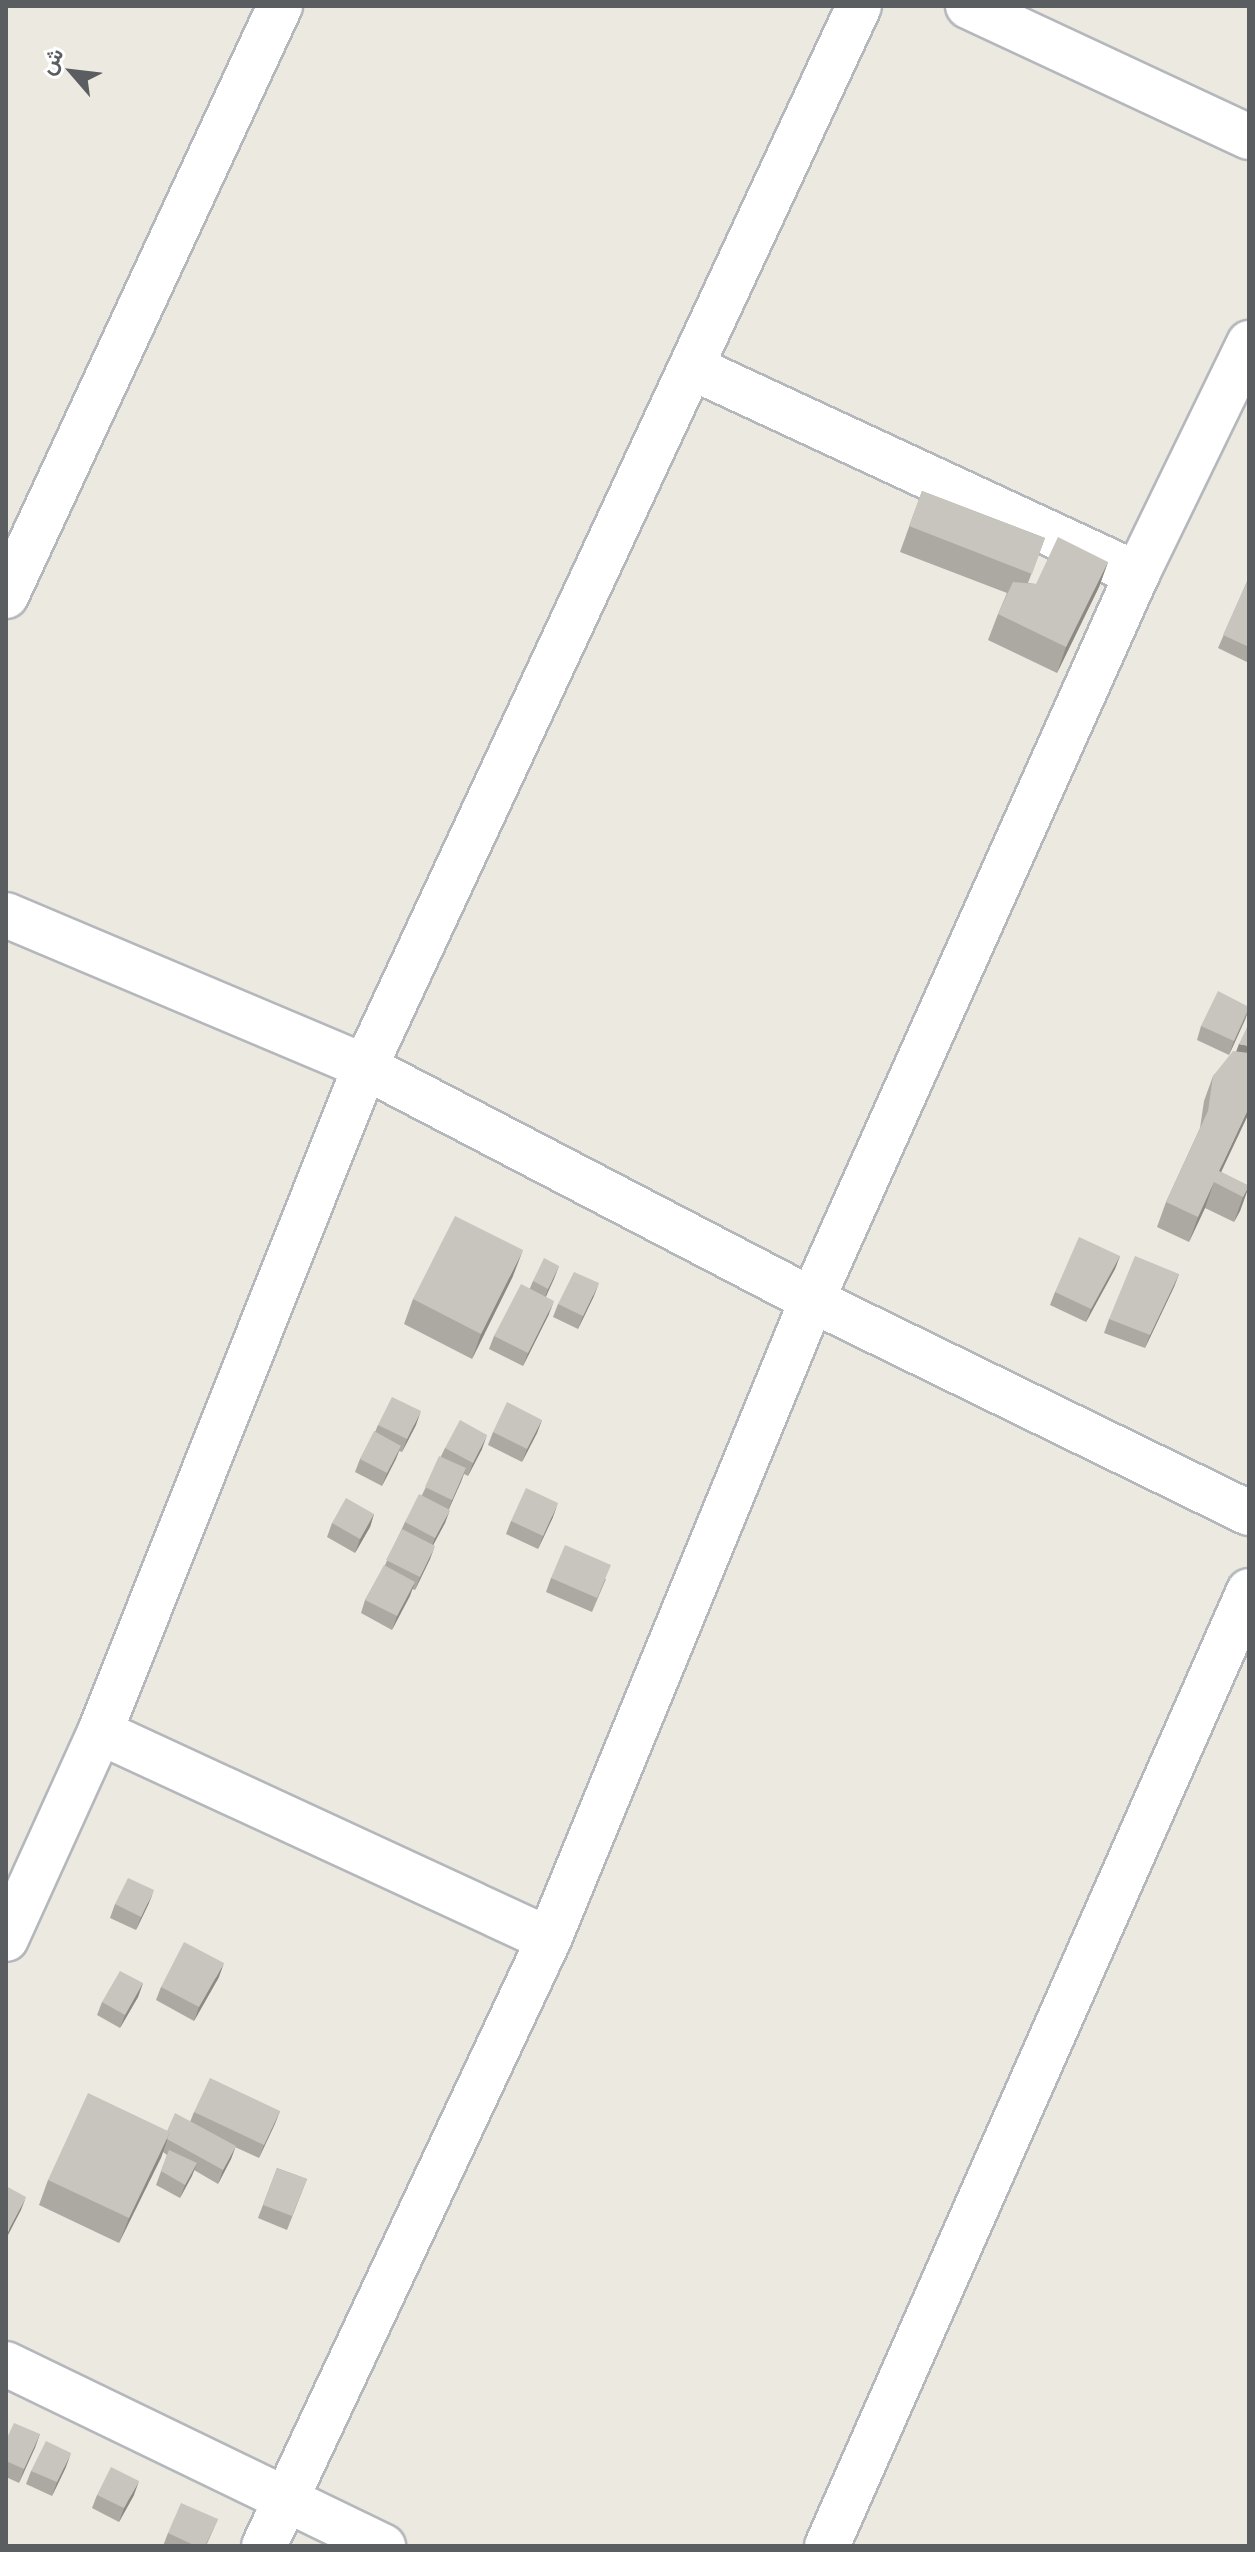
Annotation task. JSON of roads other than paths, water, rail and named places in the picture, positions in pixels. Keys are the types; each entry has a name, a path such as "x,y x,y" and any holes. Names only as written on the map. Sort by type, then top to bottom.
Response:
{"street":[{"path":"6,596 280,6"},
{"path":"6,1939 100,1732 365,1067 859,6"},
{"path":"968,6 1249,137"},
{"path":"264,2546 549,1939 812,1300 1137,574 1249,343"},
{"path":"691,367 1137,574"},
{"path":"6,915 365,1067 812,1300 1249,1513"},
{"path":"827,2546 1249,1591"},
{"path":"100,1732 549,1939"},
{"path":"6,2364 383,2546"}]}
